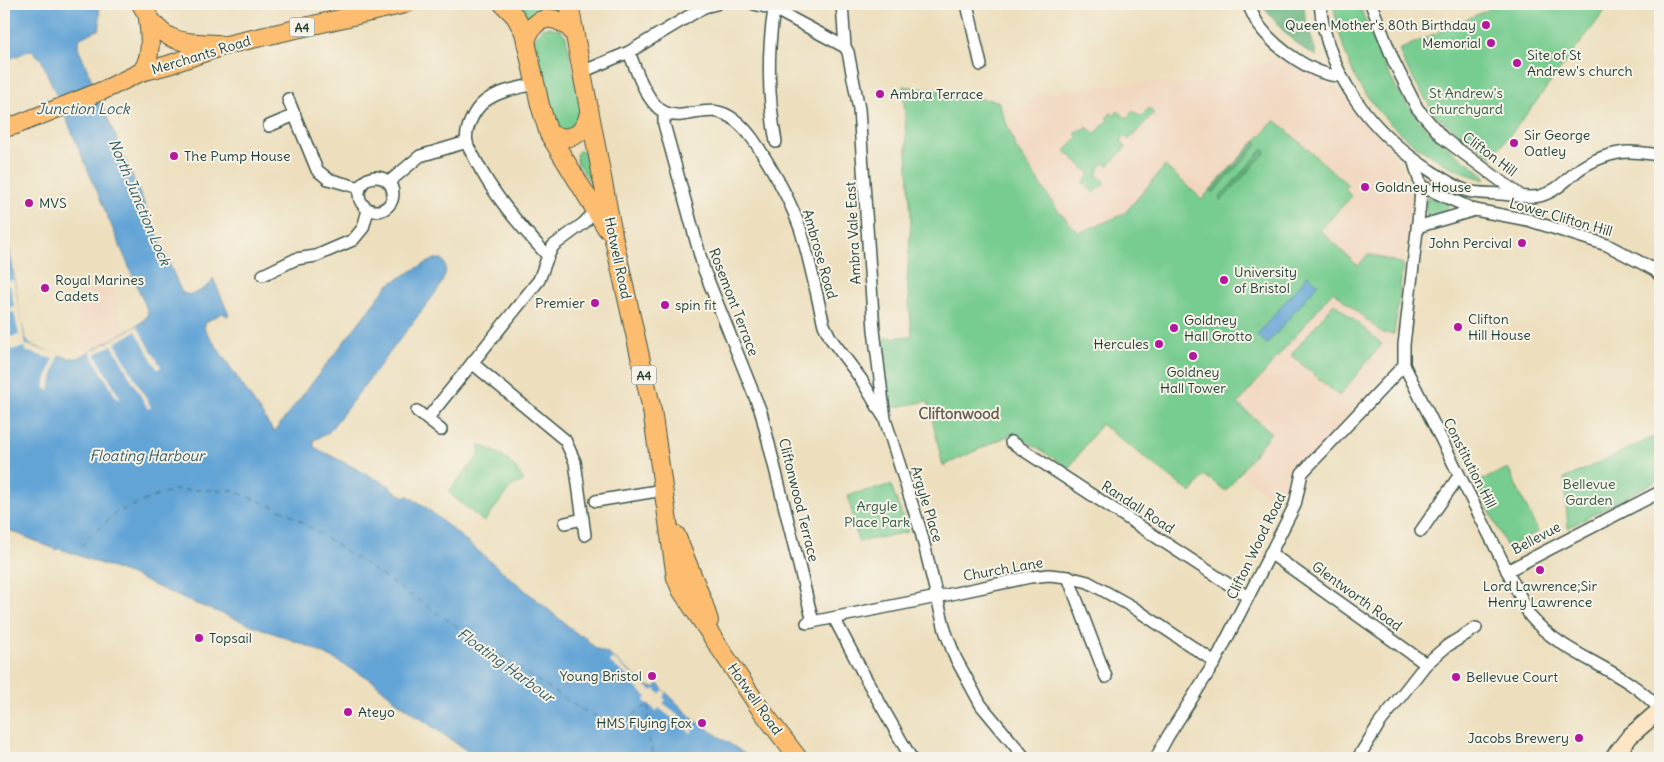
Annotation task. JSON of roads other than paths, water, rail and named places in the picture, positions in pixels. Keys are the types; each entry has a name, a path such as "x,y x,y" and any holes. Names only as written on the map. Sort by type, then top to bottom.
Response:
{"main road":[{"name":"Merchants Road","path":"10,126 104,90 141,72 226,45 378,7 405,4"},
{"name":"A4","path":"503,4 521,24 549,134 614,240"},
{"name":"Hotwell Road","path":"569,4 614,240 652,410 676,578 681,590 759,707 798,758"},
{"name":"A4","path":"145,11 164,35 183,43 226,45"},
{"path":"141,72 147,65 149,58 150,38 145,11"},
{"path":"526,41 530,30 537,22 545,19 559,20 574,33"},
{"path":"549,134 558,138 575,136 582,131 587,123 589,113"},
{"path":"1613,758 1630,736 1660,710"}],"street":[{"path":"582,72 629,52 704,7 716,4"},
{"path":"754,4 774,9 846,47"},
{"name":"Ambra Vale East","path":"842,4 846,47 859,109 874,330 885,419"},
{"path":"968,4 981,65"},
{"path":"1248,4 1260,28 1286,53 1321,72 1341,76"},
{"path":"1320,4 1321,21 1341,76 1352,96 1393,143 1414,159 1467,191 1539,196 1554,191 1588,164 1617,154 1630,152 1660,156"},
{"name":"Clifton Hill","path":"1371,4 1394,62 1417,108 1444,138 1522,196"},
{"path":"774,9 769,40 768,85 776,142"},
{"path":"629,52 647,94 664,112"},
{"path":"535,84 499,94 485,101 472,117 467,142 482,173 516,220 548,256"},
{"path":"288,99 317,170 328,180 360,188"},
{"name":"Ambrose Road","path":"664,112 675,115 707,110 724,113 748,131 781,185 800,228 824,325 831,339 861,379 885,419"},
{"name":"Rosemont Terrace","path":"664,112 664,124 704,270 751,387"},
{"path":"269,126 295,115"},
{"path":"389,182 420,156 467,142"},
{"name":"Constitution Hill","path":"1414,159 1421,186 1404,345 1404,365 1524,605 1537,624 1578,654 1626,680 1651,700 1660,710"},
{"path":"380,177 389,182 394,195 389,206 378,212 368,210 363,206 359,198 360,188 368,178 380,177"},
{"name":"Lower Clifton Hill","path":"1421,186 1475,210 1528,220 1607,245 1654,270 1660,276"},
{"path":"263,274 296,259 316,256 353,240 363,228 368,210"},
{"path":"428,419 540,280 553,246 584,223 596,210"},
{"name":"Lower Clifton Hill","path":"1418,228 1475,210"},
{"path":"472,363 565,440 575,462 586,535"},
{"name":"Clifton Wood Road","path":"1156,758 1215,662 1295,505 1302,473 1404,365"},
{"name":"Cliftonwood Terrace","path":"751,387 761,412 810,623"},
{"path":"417,411 441,430"},
{"name":"Argyle Place","path":"885,419 921,532 947,638 973,692 988,714 1025,758"},
{"name":"Randall Road","path":"1012,442 1248,597"},
{"path":"1420,532 1460,476"},
{"path":"596,501 663,490"},
{"name":"Bellevue","path":"1507,571 1660,492"},
{"path":"565,523 583,519"},
{"name":"Glentworth Road","path":"1270,553 1426,664"},
{"name":"Church Lane","path":"810,623 1030,577 1049,575 1088,582 1131,606 1215,662"},
{"path":"1068,577 1106,677"},
{"path":"834,618 911,758"},
{"path":"1358,758 1379,724 1426,664 1446,646 1476,628"}],"water":[{"name":"Floating Harbour","path":"4,4 99,4 100,27 98,30 80,38 79,50 181,291 188,294 196,293 211,284 213,278 229,315 226,316 222,313 206,322 204,328 274,432 388,285 435,259 442,259 446,271 437,291 328,433 314,440 314,447 423,505 580,636 583,635 594,646 607,653 647,686 654,688 658,684 693,719 751,758 477,758 396,701 373,681 310,647 186,600 134,576 58,548 57,550 4,528 4,212 19,310 25,337 30,345 68,358 78,358 138,325 146,318 148,312 41,59 31,50 4,61"},
{"path":"1308,275 1318,284 1267,344 1257,335"}],"place":[{"name":"Queen Mother's 80th Birthday","path":"1486,25"},
{"name":"Memorial","path":"1491,43"},
{"name":"Site of St Andrew's church","path":"1517,63"},
{"name":"Ambra Terrace","path":"880,94"},
{"name":"Sir George Oatley","path":"1514,143"},
{"name":"The Pump House","path":"174,156"},
{"name":"Goldney House","path":"1365,187"},
{"name":"MVS","path":"29,203"},
{"name":"John Percival","path":"1522,243"},
{"name":"University of Bristol","path":"1224,280"},
{"name":"Royal Marines Cadets","path":"45,288"},
{"name":"Premier","path":"595,303"},
{"name":"spin fit","path":"665,305"},
{"name":"Clifton Hill House","path":"1458,327"},
{"name":"Goldney Hall Grotto","path":"1174,328"},
{"name":"Hercules","path":"1159,344"},
{"name":"Goldney Hall Tower","path":"1193,356"},
{"name":"Lord Lawrence;Sir Henry Lawrence","path":"1540,570"},
{"name":"Topsail","path":"199,638"},
{"name":"Young Bristol","path":"652,676"},
{"name":"Bellevue Court","path":"1456,677"},
{"name":"Ateyo","path":"348,712"},
{"name":"HMS Flying Fox","path":"702,723"},
{"name":"Jacobs Brewery","path":"1579,738"}],"district":[{"name":"Cliftonwood","path":"959,413"}],"park label":[{"name":"St Andrew's churchyard","path":"1466,102"},
{"name":"Bellevue Garden","path":"1589,492"},
{"name":"Argyle Place Park","path":"877,514"}],"water label":[{"name":"Junction Lock","path":"83,108"},
{"name":"North Junction Lock","path":"140,202"}]}
